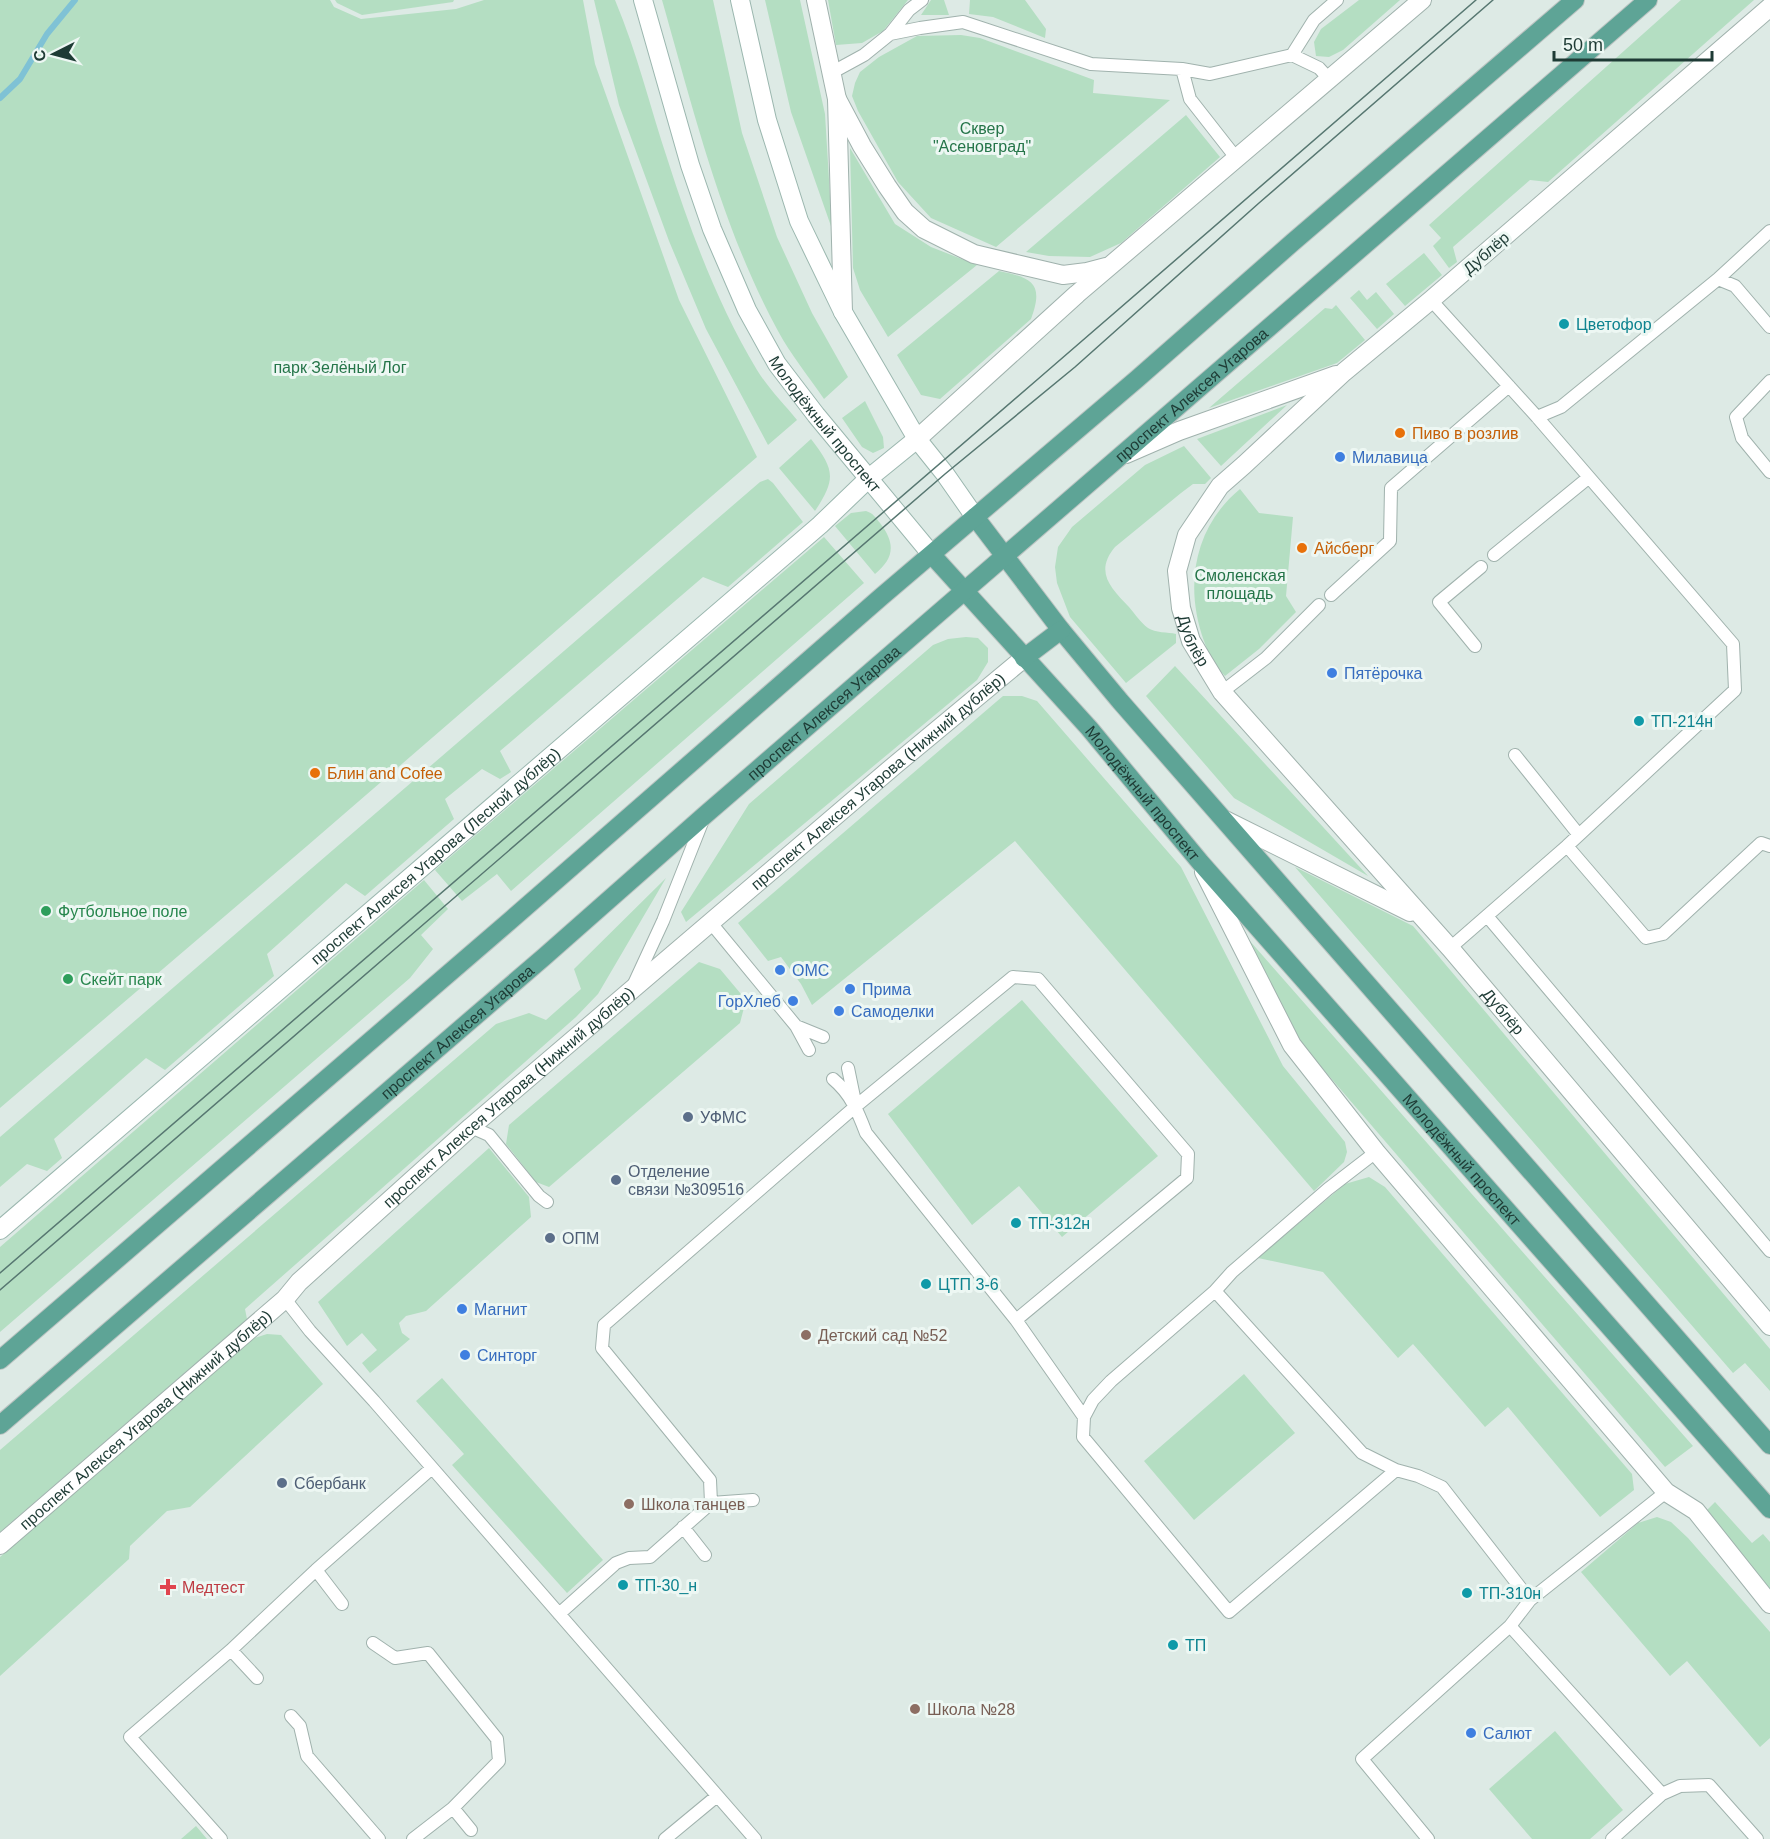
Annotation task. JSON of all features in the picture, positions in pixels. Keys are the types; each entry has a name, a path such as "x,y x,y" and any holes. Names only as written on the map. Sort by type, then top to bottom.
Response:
{"main road":[{"path":"0,1360 1575,0"},
{"name":"проспект Алексея Угарова","path":"0,1425 544,957 705,815 1648,0"},
{"path":"975,517 1061,630 1770,1445"},
{"name":"Молодёжный проспект","path":"932,555 1089,728 1200,862 1770,1509"},
{"path":"1024,658 1061,630"}],"street":[{"name":"Молодёжный проспект","path":"643,0 690,165 711,229 747,310 777,364 816,415 932,555"},
{"path":"740,0 767,120 799,221 843,312 917,440 945,474 975,517"},
{"path":"816,0 837,99 843,312"},
{"name":"проспект Алексея Угарова (Лесной дублёр)","path":"0,1230 820,525 869,478 917,440 1077,294 1422,0"},
{"name":"Дублёр","path":"1770,7 1431,300 1344,372 1220,486 1187,535 1178,572 1181,608 1191,641 1222,693 1450,948 1770,1326"},
{"path":"837,99 887,186 905,212 924,229 974,254 1062,274 1087,272 1111,265"},
{"path":"1118,457 1179,431 1344,372"},
{"name":"проспект Алексея Угарова (Нижний дублёр)","path":"0,1545 285,1299 299,1282 471,1126 1024,658"},
{"path":"1225,820 1420,916"},
{"path":"1200,862 1292,1045 1376,1152 1666,1492 1696,1511 1770,1604"}],"lane":[{"path":"831,73 864,55 890,34 909,9 922,0"},
{"path":"1292,55 1314,20 1337,0"},
{"path":"890,34 963,22 1091,64 1182,69 1210,74 1292,55 1319,68 1330,80"},
{"path":"1182,69 1190,99 1237,159"},
{"path":"1537,417 1561,407 1718,279 1770,231"},
{"path":"1718,279 1735,286 1770,327"},
{"path":"1431,300 1537,417 1733,644 1735,690 1567,846 1450,948"},
{"path":"1770,381 1736,417 1742,438 1770,471"},
{"path":"1331,595 1390,541 1390,488 1509,386"},
{"path":"1494,555 1588,478"},
{"path":"1475,646 1438,602 1481,567"},
{"path":"1222,693 1266,658 1319,605"},
{"path":"1515,755 1579,835"},
{"path":"631,990 663,921 705,815"},
{"path":"1567,846 1646,938 1663,934 1761,843 1770,846"},
{"path":"1487,916 1770,1251"},
{"path":"711,923 796,1026 809,1050"},
{"path":"711,1503 710,1479 602,1348 604,1325 856,1106 1013,977 1038,979 1188,1154 1187,1178 1016,1320"},
{"path":"796,1026 823,1037"},
{"path":"848,1068 856,1106 866,1133 1016,1320 1084,1417"},
{"path":"833,1079 843,1087 856,1106"},
{"path":"471,1126 489,1135 539,1196 547,1202"},
{"path":"1376,1152 1232,1272 1215,1291 1111,1381 1093,1400 1084,1417 1083,1437 1229,1612 1396,1470"},
{"path":"1215,1291 1362,1453 1396,1470 1442,1486 1530,1600"},
{"path":"285,1299 310,1331 374,1401 755,1839"},
{"path":"221,1839 130,1737 231,1650 316,1570 432,1468"},
{"path":"1428,1839 1362,1759 1510,1626 1530,1600 1666,1492"},
{"path":"559,1614 616,1563 629,1558 650,1557 711,1503 753,1500"},
{"path":"683,1527 705,1555"},
{"path":"316,1570 342,1604"},
{"path":"1510,1626 1662,1794"},
{"path":"373,1643 395,1658 428,1653 497,1738 499,1761 453,1808 412,1839"},
{"path":"231,1650 257,1678"},
{"path":"291,1716 300,1726 307,1756 379,1839"},
{"path":"1612,1839 1662,1794 1680,1786 1709,1785 1757,1839"},
{"path":"664,1839 717,1796"},
{"path":"453,1808 471,1830"}],"green space":[{"name":"парк Зелёный Лог","path":"0,0 330,0 334,7 361,19 456,9 484,0 583,0 595,64 679,300 757,457 0,1108"},
{"path":"335,0 454,0 453,2 362,15"},
{"path":"594,0 615,0 637,60 686,215 706,268 757,370 797,420 768,445 706,329 669,241 619,105"},
{"path":"662,0 713,0 742,133 777,237 812,313 848,377 824,399 778,331 741,252 711,169"},
{"path":"765,0 800,0 825,114 832,229 791,112"},
{"path":"828,0 908,0 883,31 862,43 836,45"},
{"path":"931,0 944,0 949,15 921,15"},
{"path":"970,0 1025,0 1046,29 1045,38 993,17 969,14"},
{"path":"1359,0 1400,0 1343,50 1329,57 1316,56 1314,42 1321,29"},
{"path":"1681,0 1754,0 1548,182 1530,180 1453,247 1457,262 1449,268 1433,246 1441,238 1429,225"},
{"name":"Сквер \"Асеновград\"","path":"961,35 980,38 1094,80 1093,93 1170,100 996,247 931,218 898,182 852,96 860,72 879,57 917,36"},
{"path":"1186,115 1220,157 1121,243 1090,257 1049,256 1026,252"},
{"path":"850,148 895,224 931,247 977,265 888,337 860,290 853,268"},
{"path":"1424,253 1442,275 1405,306 1386,284"},
{"path":"999,271 1020,277 1033,284 1036,298 1031,319 940,399 921,395 897,355"},
{"path":"1359,290 1367,300 1376,292 1394,314 1377,329 1350,298"},
{"path":"1336,305 1365,340 1337,363 1209,408 1325,308 1332,309"},
{"path":"865,401 883,437 884,448 873,453 862,447 842,418"},
{"path":"1287,405 1221,466 1197,439"},
{"path":"811,439 824,458 830,474 827,490 815,511 779,468"},
{"path":"1184,446 1211,478 1205,484 1193,484 1115,547 1106,564 1105,572 1111,586 1143,624 1154,631 1176,634 1176,643 1126,683 1070,617 1057,583 1055,567 1058,547 1072,527 1145,465"},
{"path":"768,479 803,522 728,587 703,577 500,751 511,772 500,779 482,769 445,799 454,819 365,896 346,883 267,954 274,976 165,1070 146,1058 54,1139 62,1158 47,1171 27,1164 0,1187 0,1137 760,482"},
{"name":"Смоленская площадь","path":"1240,489 1259,513 1293,517 1286,596 1296,612 1259,649 1225,676 1212,660 1204,641 1198,620 1194,579 1203,539 1212,521 1224,504"},
{"path":"866,511 880,523 889,538 891,550 886,562 875,574 835,526 851,513"},
{"path":"824,537 864,583 511,891 497,874 462,901 435,870"},
{"path":"978,638 988,648 988,662 977,680 686,922 681,912 749,804 933,645 948,639"},
{"path":"1175,666 1368,876 1234,798 1146,696"},
{"path":"1003,696 1022,696 1037,701 1181,867 1283,1066 1345,1142 1347,1152 1344,1162 1314,1191 1015,841 812,1005 801,984 781,957 768,961 738,923"},
{"path":"1295,867 1413,926 1770,1349 1770,1391 1745,1363 1733,1373"},
{"path":"666,878 598,994 576,1017 245,1309 247,1319 0,1532 0,1450 496,1024 529,1013 546,1020 581,989 574,969"},
{"path":"424,880 448,909 421,935 433,949 410,978 0,1332 0,1247"},
{"path":"1242,932 1693,1446 1665,1467 1299,1041"},
{"path":"699,962 720,969 746,1000 740,1023 549,1187 536,1182 506,1144 509,1125"},
{"path":"1022,1000 1158,1156 1062,1237 1019,1186 972,1225 888,1114"},
{"path":"489,1148 529,1197 531,1217 426,1311 406,1316 399,1323 402,1333 410,1339 370,1373 362,1363 377,1350 362,1333 347,1346 318,1302"},
{"path":"1369,1177 1385,1187 1632,1474 1634,1490 1600,1517 1508,1407 1485,1427 1413,1344 1398,1358 1323,1272 1258,1258 1345,1184"},
{"path":"267,1334 281,1335 323,1384 190,1507 167,1511 130,1546 129,1559 0,1676 0,1557 252,1339"},
{"path":"1244,1374 1295,1433 1194,1520 1144,1461"},
{"path":"442,1378 603,1560 567,1593 452,1465 464,1454 416,1401"},
{"path":"1715,1502 1752,1543 1763,1534 1770,1542 1770,1589 1706,1511"},
{"path":"1657,1517 1671,1522 1688,1538 1770,1632 1770,1738 1760,1747 1687,1661 1670,1676 1581,1572 1638,1523"},
{"path":"1555,1731 1623,1810 1590,1839 1532,1839 1489,1789"},
{"path":"196,1826 207,1839 181,1839"}],"waterway":[{"path":"0,98 20,79 47,34 75,0"}],"tram line":[{"path":"0,1273 1476,0"},
{"path":"0,1290 945,474 1075,367 1259,203 1493,0"}],"place":[{"name":"Цветофор","path":"1564,324"},
{"name":"Пиво в розлив","path":"1400,433"},
{"name":"Милавица","path":"1340,457"},
{"name":"Айсберг","path":"1302,548"},
{"name":"Пятёрочка","path":"1332,673"},
{"name":"ТП-214н","path":"1639,721"},
{"name":"Блин and Cofee","path":"315,773"},
{"name":"Футбольное поле","path":"46,911"},
{"name":"ОМС","path":"780,970"},
{"name":"Скейт парк","path":"68,979"},
{"name":"Прима","path":"850,989"},
{"name":"ГорХлеб","path":"793,1001"},
{"name":"Самоделки","path":"839,1011"},
{"name":"УФМС","path":"688,1117"},
{"name":"Отделение связи №309516","path":"616,1180"},
{"name":"ТП-312н","path":"1016,1223"},
{"name":"ОПМ","path":"550,1238"},
{"name":"ЦТП 3-6","path":"926,1284"},
{"name":"Магнит","path":"462,1309"},
{"name":"Детский сад №52","path":"806,1335"},
{"name":"Синторг","path":"465,1355"},
{"name":"Сбербанк","path":"282,1483"},
{"name":"Школа танцев","path":"629,1504"},
{"name":"ТП-30_н","path":"623,1585"},
{"name":"Медтест","path":"168,1587"},
{"name":"ТП-310н","path":"1467,1593"},
{"name":"ТП","path":"1173,1645"},
{"name":"Школа №28","path":"915,1709"},
{"name":"Салют","path":"1471,1733"}]}
